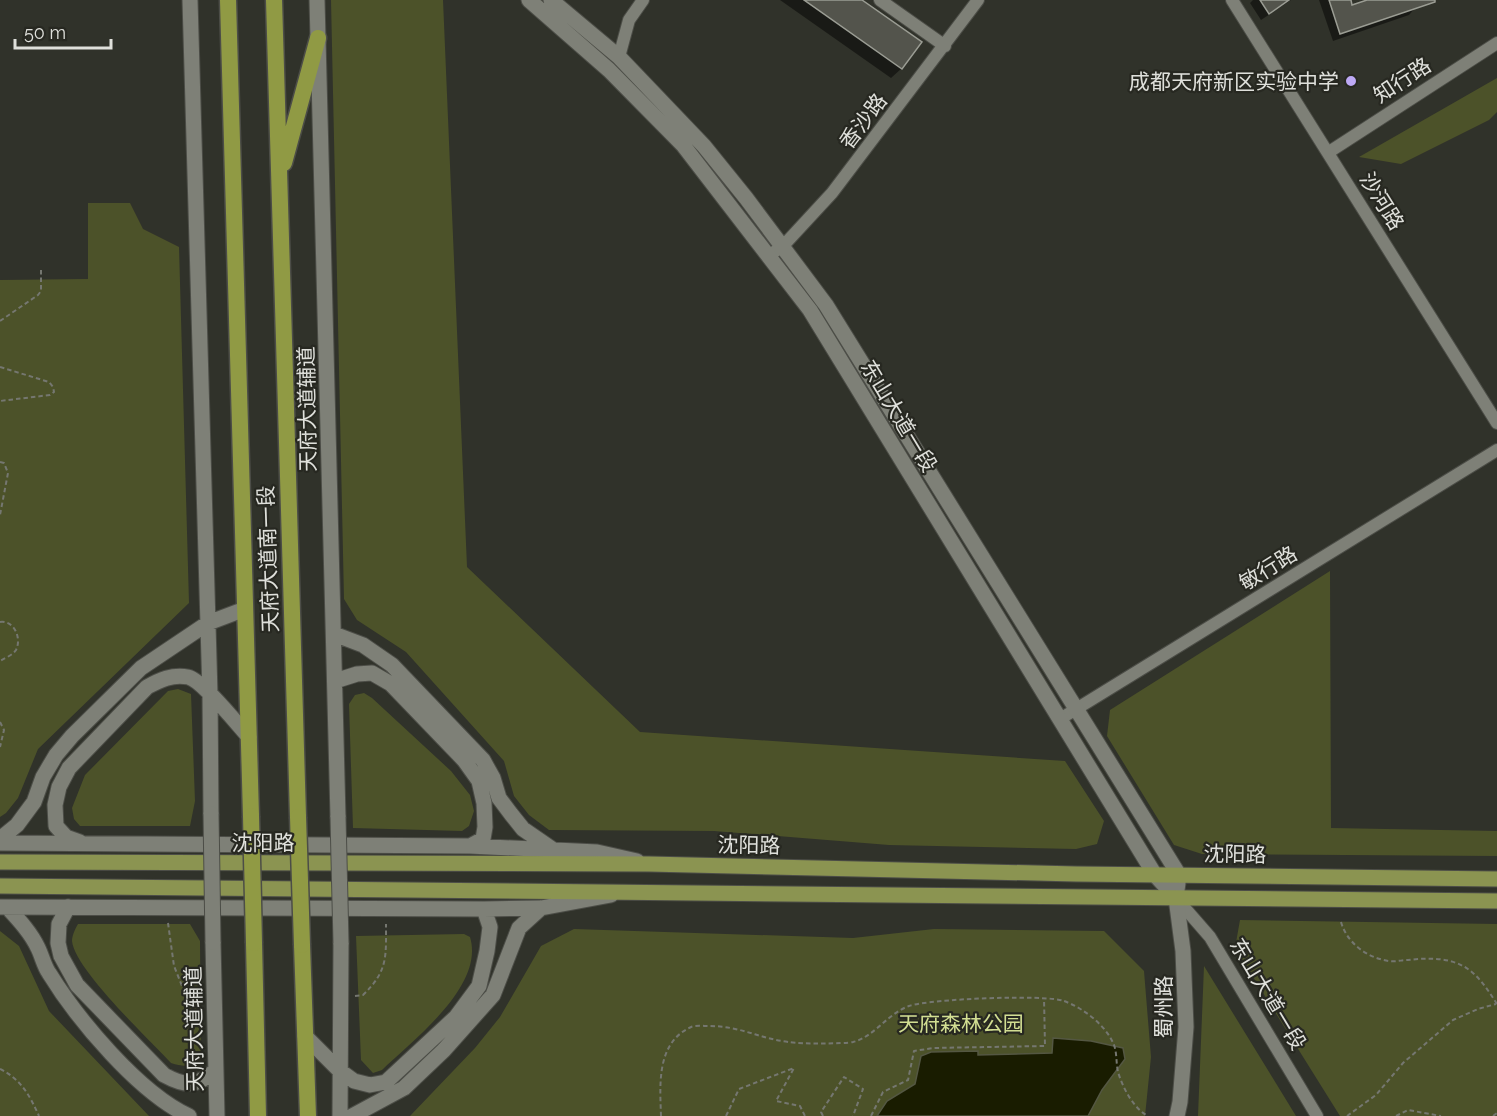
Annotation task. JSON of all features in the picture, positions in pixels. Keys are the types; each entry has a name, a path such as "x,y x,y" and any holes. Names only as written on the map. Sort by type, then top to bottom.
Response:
{"highway":[{"name":"天府大道南一段","path":"228,0 258,1116"},
{"name":"天府大道南一段","path":"274,0 308,1116"},
{"path":"280,181 318,38"}],"main road":[{"name":"沈阳路","path":"0,862 649,864 1155,875 1497,879"},
{"name":"沈阳路","path":"0,886 639,890 1497,901"}],"street":[{"path":"190,0 210,694"},
{"name":"天府大道辅道","path":"317,0 341,942 339,1070"},
{"name":"东山大道一段","path":"529,0 609,70 683,145 810,310 1155,875 1210,937 1317,1116"},
{"name":"东山大道一段","path":"551,0 619,57 704,146 783,246 826,305 1179,875"},
{"path":"619,57 629,20 643,0"},
{"path":"880,0 945,46"},
{"name":"香沙路","path":"768,256 783,246 832,194 978,0"},
{"name":"沙河路","path":"1232,0 1497,423"},
{"name":"知行路","path":"1329,152 1497,43"},
{"name":"敏行路","path":"1060,719 1497,450"},
{"path":"0,841 17,825 34,802 43,777 56,755 72,736 141,668 208,623 245,609"},
{"path":"333,634 363,645 392,665 483,760 493,778 499,798 524,829 552,849"},
{"path":"335,681 357,674 372,674 391,684 464,760 479,782 484,803 483,839 470,846"},
{"path":"82,843 66,837 56,826 55,805 59,787 69,768 147,687 174,676 191,677 210,694 249,738"},
{"name":"天府大道辅道","path":"210,694 217,1116"},
{"path":"0,841 470,846 597,852 649,864"},
{"path":"1176,898 1179,875"},
{"path":"4,907 541,908 639,890"},
{"name":"蜀州路","path":"1176,898 1183,951 1186,1027 1177,1116"},
{"path":"4,907 24,925 38,946 47,970 65,998 99,1040 151,1094 175,1110 189,1116"},
{"path":"68,907 59,924 58,942 61,956 77,985 164,1075 180,1084 202,1082 216,1070"},
{"path":"352,1116 404,1088 444,1050 493,995 519,928 541,908"},
{"path":"305,1036 339,1070 354,1081 370,1085 386,1082 456,1017 478,986 487,951 490,927 484,909"},
{"path":"339,1070 340,1116"}],"path":[{"path":"0,321 38,295 41,291 41,268"},
{"path":"0,367 49,382 54,392 50,395 0,401"},
{"path":"0,462 4,463 8,473 0,515"},
{"path":"0,622 5,621 17,632 17,646 14,652 0,661"},
{"path":"0,722 4,730 0,747"},
{"path":"1341,922 1344,933 1367,954 1390,961 1443,959 1464,966 1484,984 1497,1004 1453,1020 1402,1064 1376,1095 1347,1116"},
{"path":"168,923 174,966 182,986 201,1002"},
{"path":"363,995 375,983 384,967 386,924"},
{"path":"871,1116 883,1092 908,1080 914,1051 933,1048 1045,1046 1044,998"},
{"path":"661,1116 659,1077 663,1061 675,1039 692,1026 728,1026 788,1042 852,1042 872,1033 887,1018 909,1006 936,1001 1044,998 1062,1000 1082,1010 1104,1027 1114,1045 1118,1071 1129,1097 1148,1116"},
{"path":"726,1116 739,1089 794,1068 776,1101 800,1106 805,1116"},
{"path":"0,1069 21,1084 39,1116"},
{"path":"823,1116 821,1112 844,1077 863,1089 853,1116"},
{"path":"1396,1116 1408,1110 1441,1116"},
{"path":"1492,1116 1497,1113"}],"green space":[{"path":"331,0 443,0 467,567 640,732 1065,761 1104,821 1097,844 1076,849 889,845 714,831 549,830 529,815 514,796 504,761 406,652 357,620 344,599"},
{"path":"1497,78 1497,112 1489,120 1401,164 1359,157"},
{"path":"88,203 130,203 143,229 179,247 189,603 38,749 18,798 0,817 0,280 88,279"},
{"path":"1330,571 1331,828 1497,831 1497,856 1202,854 1174,845 1107,736 1110,710"},
{"path":"178,689 191,694 195,801 190,826 80,826 74,819 72,808 85,775 168,691"},
{"path":"364,693 451,771 470,795 474,811 469,826 462,831 353,828 349,704 355,695"},
{"path":"1240,920 1497,924 1497,1116 1340,1116 1235,948"},
{"path":"78,924 190,924 200,941 201,1060 187,1066 171,1063 115,1004 76,954 72,941"},
{"name":"天府森林公园","path":"574,929 853,938 934,929 1104,931 1144,971 1151,1057 1145,1116 410,1116 475,1048 500,1017 541,946"},
{"path":"0,931 19,946 49,1011 149,1116 0,1116"},
{"path":"464,934 470,937 472,956 467,974 457,993 427,1028 382,1070 373,1073 361,1060 356,936"},
{"path":"1204,966 1296,1116 1198,1116"}],"shaded area":[{"path":"1053,1038 1091,1041 1123,1048 1125,1059 1102,1090 1088,1116 877,1116 887,1101 915,1084 921,1056 931,1052 978,1051 978,1055 1052,1053"}],"building":[{"path":"804,0 862,0 922,42 902,69"},
{"path":"1260,0 1289,0 1269,14"},
{"path":"1329,0 1351,0 1352,5 1367,0 1435,0 1435,2 1340,34"}],"place":[{"name":"成都天府新区实验中学","path":"1351,81"}]}
